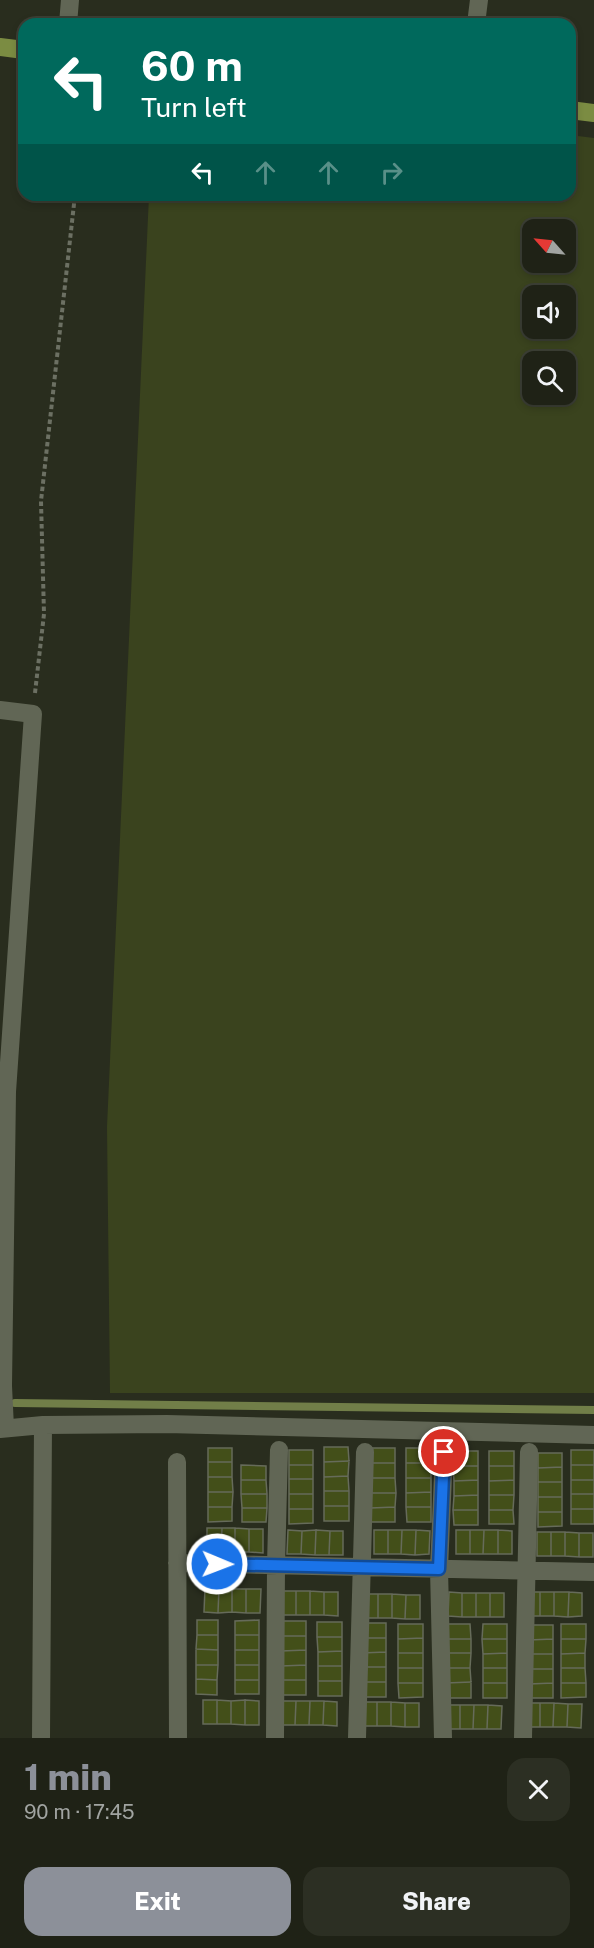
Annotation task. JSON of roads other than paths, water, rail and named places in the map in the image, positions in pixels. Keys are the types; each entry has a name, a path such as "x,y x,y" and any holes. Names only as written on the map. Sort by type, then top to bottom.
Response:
{"main road":[{"path":"0,47 18,49"},
{"path":"576,111 594,113"}],"street":[{"path":"68,18 70,0"},
{"path":"477,18 480,0"},
{"path":"0,710 33,714 7,975 8,1092 2,1428 43,1425 167,1424 594,1435"},
{"path":"41,1738 43,1425"},
{"path":"275,1738 279,1450"},
{"path":"357,1738 365,1452"},
{"path":"443,1738 439,1569 444,1452"},
{"path":"523,1738 529,1452"},
{"path":"177,1462 178,1738"},
{"path":"177,1563 594,1572"}],"waterway":[{"path":"15,1403 594,1410"}]}
